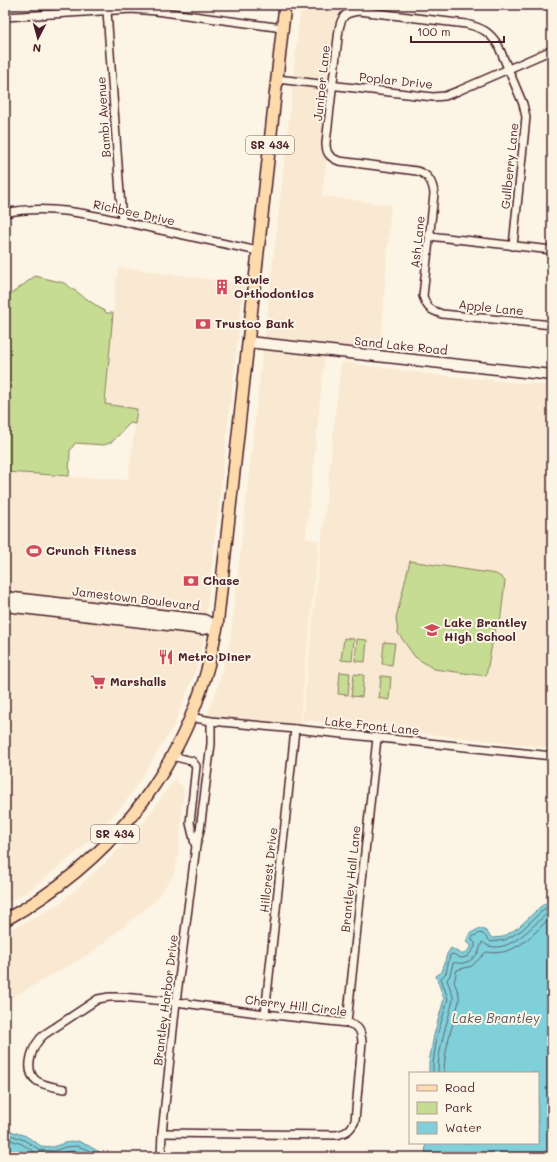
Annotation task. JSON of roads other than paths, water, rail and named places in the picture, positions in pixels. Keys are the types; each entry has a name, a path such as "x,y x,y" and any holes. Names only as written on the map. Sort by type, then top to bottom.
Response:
{"main road":[{"name":"SR 434","path":"5,920 30,906 56,888 97,854 146,798 183,735 209,663 217,627 285,5"}],"street":[{"path":"5,17 132,9 283,28"},
{"name":"Bambi Avenue","path":"107,11 122,222"},
{"name":"Gullberry Lane","path":"344,16 349,12 359,11 466,24 484,30 492,36 498,45 524,104 526,117 513,246"},
{"name":"Juniper Lane","path":"344,16 339,29 326,150 332,158 339,161 417,171 422,172 428,178"},
{"name":"Poplar Drive","path":"277,78 433,97 445,96 552,50"},
{"name":"Ash Lane","path":"428,178 433,186 434,194 423,296 428,308"},
{"name":"Richbee Drive","path":"5,213 13,211 64,210 258,251"},
{"path":"429,236 552,250"},
{"name":"Apple Lane","path":"428,308 434,312 442,314 552,325"},
{"name":"Sand Lake Road","path":"248,342 552,375"},
{"name":"Jamestown Boulevard","path":"5,597 204,620 217,627"},
{"name":"Jamestown Boulevard","path":"5,606 202,629 217,627"},
{"name":"Lake Front Lane","path":"190,716 211,721 552,756"},
{"name":"Brantley Harbor Drive","path":"161,1157 162,1132 176,1002 211,744 211,721"},
{"name":"Hillcrest Drive","path":"265,1014 295,729"},
{"name":"Brantley Hall Lane","path":"347,1023 377,738"},
{"name":"Brantley Harbor Drive","path":"172,756 192,761 196,766 190,823 196,846"},
{"name":"Cherry Hill Circle","path":"64,1089 43,1084 35,1080 32,1076 30,1061 34,1048 38,1040 98,999 122,997 176,1002 347,1023 355,1025 361,1032 362,1042 355,1121 351,1129 345,1134 162,1132"}],"water":[{"name":"Lake Brantley","path":"552,899 552,1157 425,1157 426,1144 539,1144 539,1072 429,1072 429,1062 434,1035 444,999 436,976 442,972 447,954 451,948 461,954 464,954 472,946 466,942 469,934 480,928 486,931 492,938 503,937 519,927 540,907"},
{"path":"5,1129 26,1136 41,1146 53,1147 64,1143 78,1141 108,1157 5,1157"}],"place":[{"name":"Rawle Orthodontics","path":"222,287"},
{"name":"Trustco Bank","path":"203,324"},
{"name":"Crunch Fitness","path":"34,551"},
{"name":"Chase","path":"191,581"},
{"name":"Lake Brantley High School","path":"432,630"},
{"name":"Metro Diner","path":"166,657"},
{"name":"Marshalls","path":"98,682"}]}
